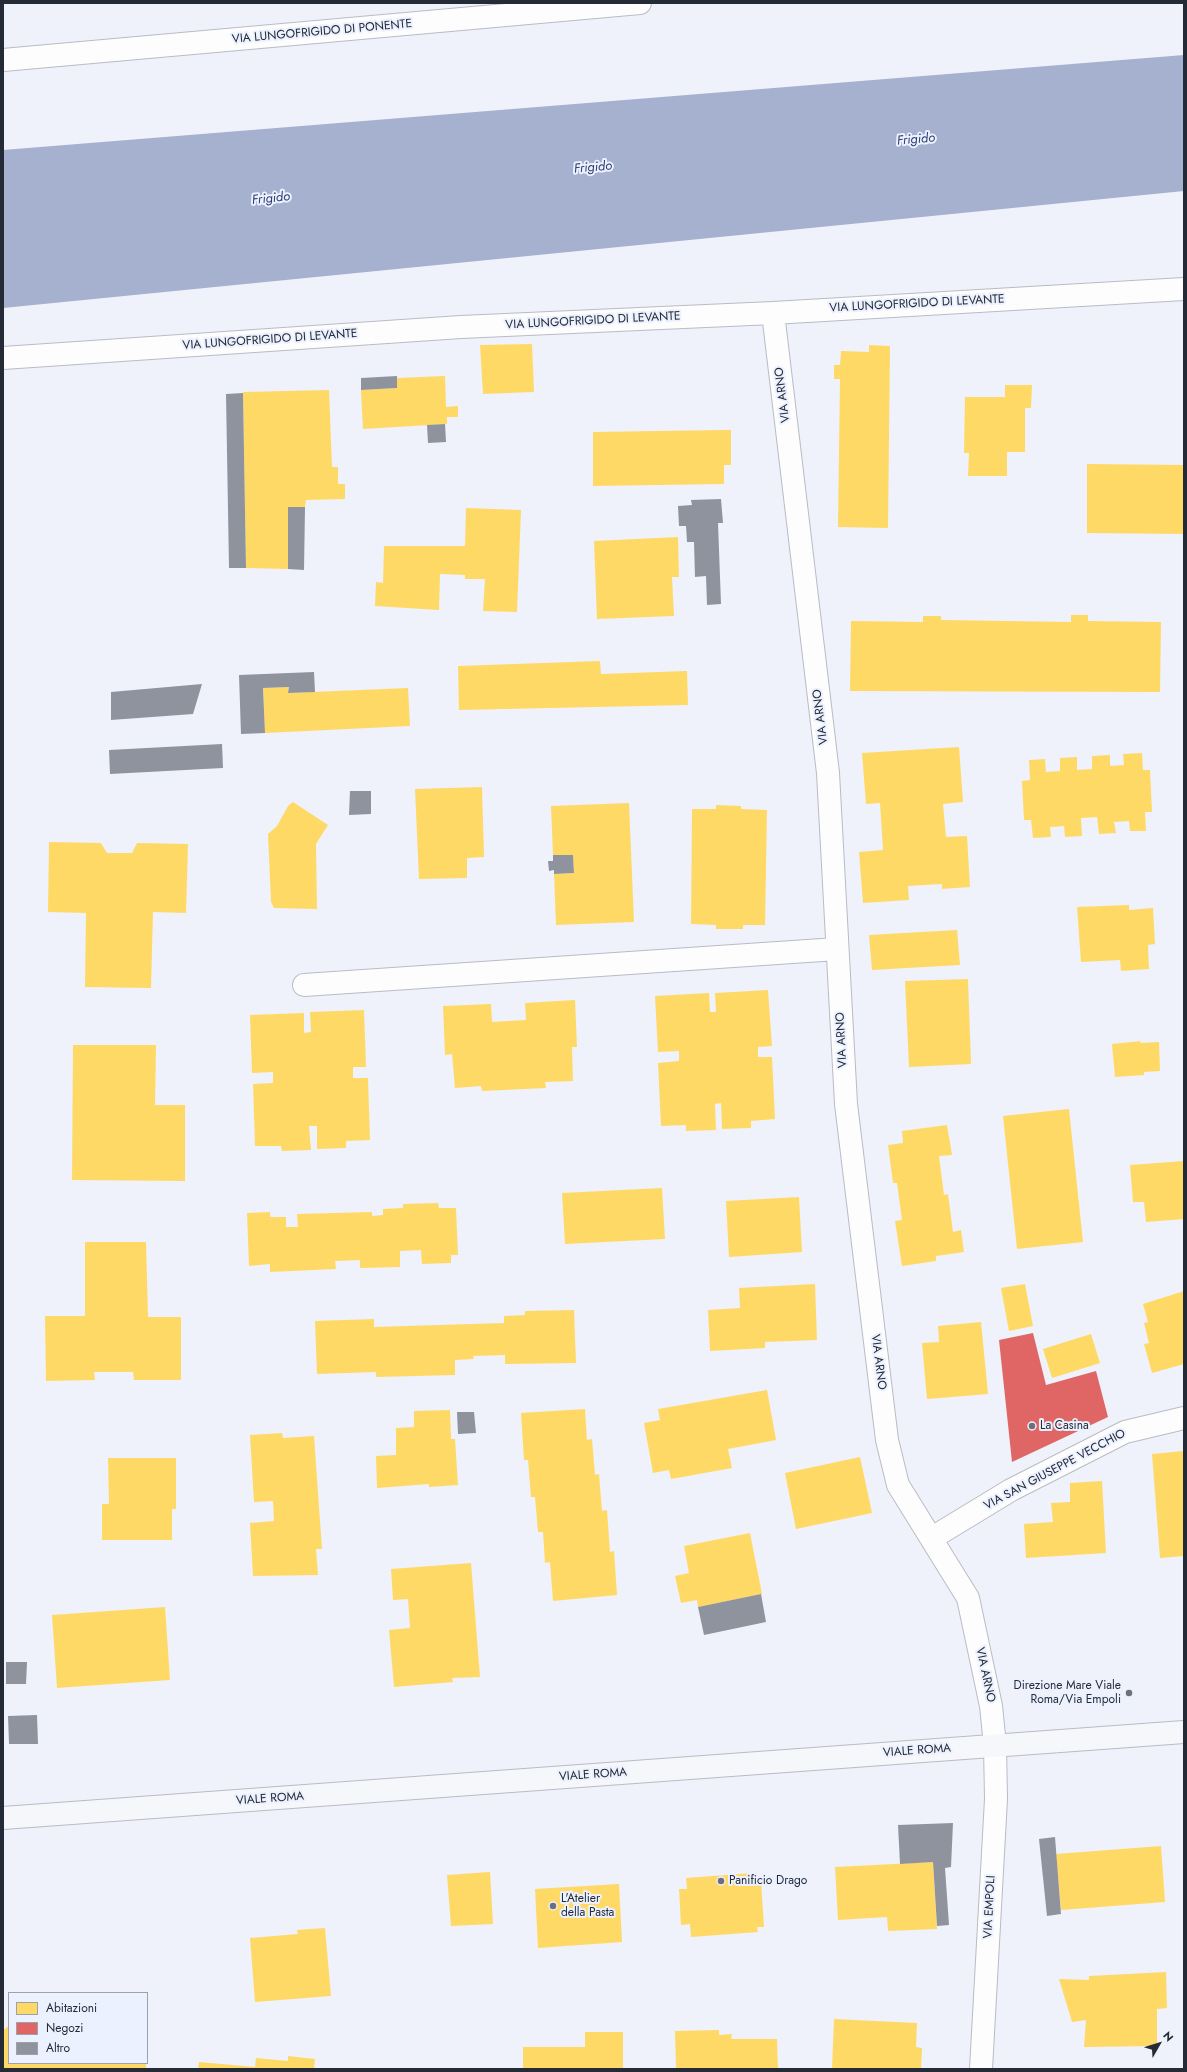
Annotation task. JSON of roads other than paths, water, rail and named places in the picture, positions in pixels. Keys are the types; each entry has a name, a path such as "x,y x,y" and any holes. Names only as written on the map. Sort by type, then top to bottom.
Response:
{"main road":[{"name":"VIALE ROMA","path":"3,1818 1184,1732"}],"street":[{"name":"VIA LUNGOFRIGIDO DI PONENTE","path":"3,60 640,3"},
{"name":"VIA LUNGOFRIGIDO DI LEVANTE","path":"3,358 461,327 773,313 1184,289"},
{"name":"VIA ARNO","path":"773,313 828,773 846,1104 887,1440 898,1485 968,1598 992,1706 995,1746"},
{"path":"304,985 837,949"},
{"name":"VIA SAN GIUSEPPE VECCHIO","path":"932,1538 1011,1490 1125,1432 1184,1418"},
{"name":"VIA EMPOLI","path":"981,2069 996,1799 995,1746"}],"water":[{"name":"Frigido","path":"1184,55 1184,191 3,308 3,150"}],"place":[{"name":"La Casina","path":"1032,1426"},
{"name":"Direzione Mare Viale Roma/Via Empoli","path":"1129,1693"},
{"name":"Panificio Drago","path":"721,1881"},
{"name":"L'Atelier della Pasta","path":"553,1906"}]}
